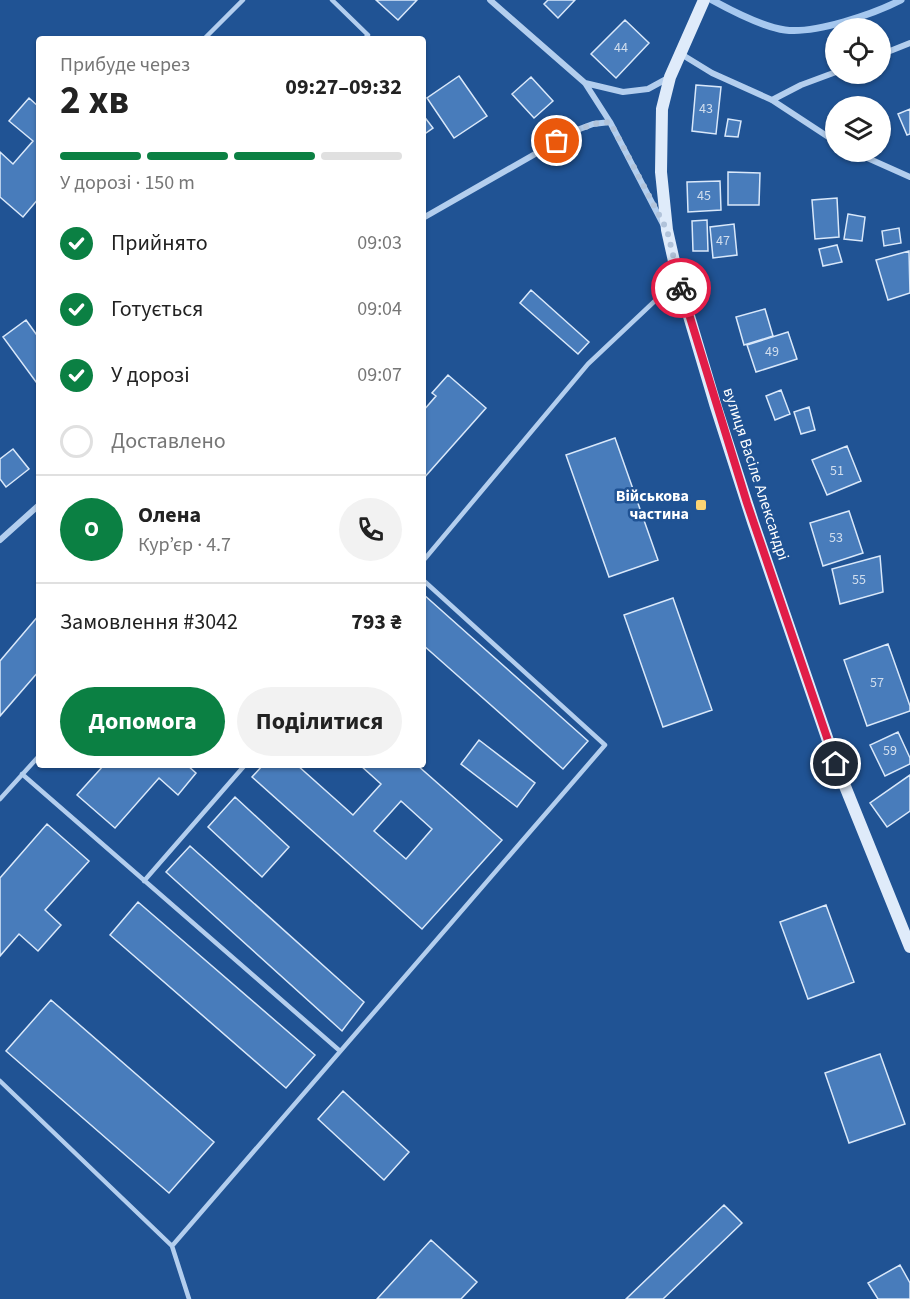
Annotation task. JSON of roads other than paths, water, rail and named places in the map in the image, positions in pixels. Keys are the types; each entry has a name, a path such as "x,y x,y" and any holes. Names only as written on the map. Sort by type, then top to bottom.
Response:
{"main road":[{"name":"вулиця Васіле Александрі","path":"702,5 670,76 662,109 661,172 667,230 678,279 750,511 836,764 910,947"}],"street":[{"path":"490,0 585,83 610,122 667,230"},
{"path":"891,51 910,43"},
{"path":"681,54 712,73 772,100 825,135"},
{"path":"585,83 623,92 648,89 670,76"},
{"path":"772,100 825,76"},
{"path":"426,216 577,130 592,124 610,122"},
{"path":"876,162 910,177"},
{"path":"0,540 36,508"}],"lane":[{"path":"207,36 243,0"},
{"path":"332,0 367,36"},
{"path":"426,557 588,364 678,279"},
{"path":"172,1246 605,745 426,583"},
{"path":"0,799 36,759"},
{"path":"144,881 242,768"},
{"path":"22,774 340,1051"},
{"path":"0,1082 172,1246 189,1299"}],"waterway":[{"path":"712,0 767,26 785,30 812,29 844,22 901,0"}],"place":[{"name":"Військова частина","path":"701,505"}]}
